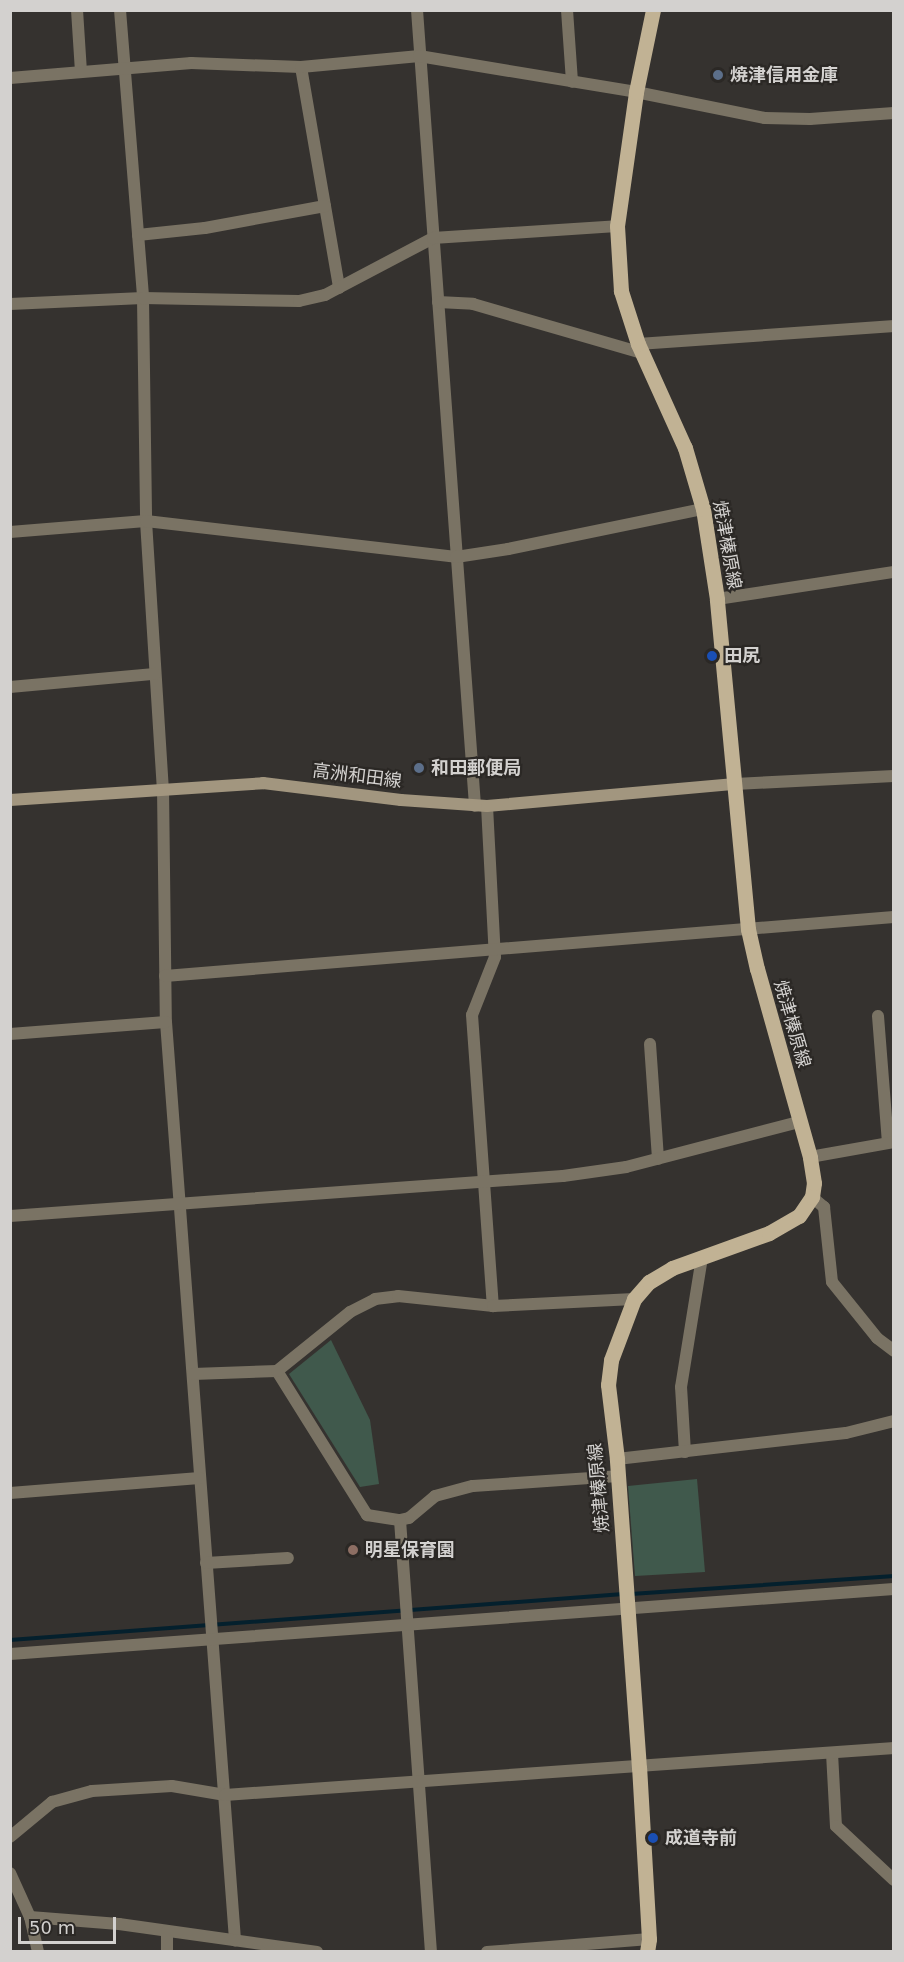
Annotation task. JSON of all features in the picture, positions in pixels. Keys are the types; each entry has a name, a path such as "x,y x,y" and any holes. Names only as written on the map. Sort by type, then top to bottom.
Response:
{"main road":[{"name":"焼津榛原線","path":"648,1945 628,1610 617,1459 608,1385 611,1360 634,1299 649,1282 672,1268 769,1233 799,1216 812,1197 814,1183 810,1157 748,929 717,599 703,509 685,447 640,349 621,291 617,226 636,92 653,10"},
{"name":"高洲和田線","path":"10,800 262,783 401,800 481,806 735,784"}],"street":[{"path":"77,10 81,72"},
{"path":"120,10 142,298 146,521 163,788 166,1022 235,1940"},
{"path":"417,10 456,557 495,950 495,957 472,1015 493,1306"},
{"path":"567,10 572,82"},
{"path":"10,78 190,63 301,67 419,56 636,92 765,118 810,119 894,112"},
{"path":"301,67 339,288"},
{"path":"138,235 206,228 325,206"},
{"path":"10,304 142,298 299,300 326,295 433,238 617,226"},
{"path":"438,302 473,304 640,349 894,326"},
{"path":"10,532 146,521 456,557 508,549 703,509"},
{"path":"717,599 894,572"},
{"path":"10,687 154,674"},
{"path":"735,784 894,776"},
{"path":"165,976 894,917"},
{"path":"810,1157 891,1142 878,1016"},
{"path":"10,1034 166,1022"},
{"path":"650,1044 658,1159"},
{"path":"10,1216 574,1174 626,1167 799,1122"},
{"path":"812,1197 824,1207 832,1282 877,1338 894,1351"},
{"path":"685,1452 681,1387 702,1257"},
{"path":"193,1374 278,1371 350,1312 375,1299 398,1296 493,1306 634,1299"},
{"path":"278,1371 367,1515 400,1520 409,1518 435,1496 473,1486 618,1476"},
{"path":"617,1459 846,1433 894,1421"},
{"path":"10,1493 199,1478"},
{"path":"400,1520 431,1952"},
{"path":"206,1563 288,1558"},
{"path":"10,1654 628,1610 894,1588"},
{"path":"10,1837 52,1802 72,1794 172,1786 225,1795 639,1768 894,1748"},
{"path":"832,1753 836,1826 894,1880"},
{"path":"10,1873 30,1917 38,1952"},
{"path":"30,1917 119,1924 317,1952"},
{"path":"166,1931 167,1952"},
{"path":"488,1952 648,1945"}],"green space":[{"path":"331,1340 370,1420 379,1484 360,1487 289,1374"},
{"path":"697,1479 705,1572 635,1576 628,1486"}],"waterway":[{"path":"631,1594 894,1576"},
{"path":"10,1640 623,1594"}],"place":[{"name":"焼津信用金庫","path":"718,75"},
{"name":"田尻","path":"712,656"},
{"name":"和田郵便局","path":"419,768"},
{"name":"明星保育園","path":"353,1550"},
{"name":"成道寺前","path":"653,1838"}]}
